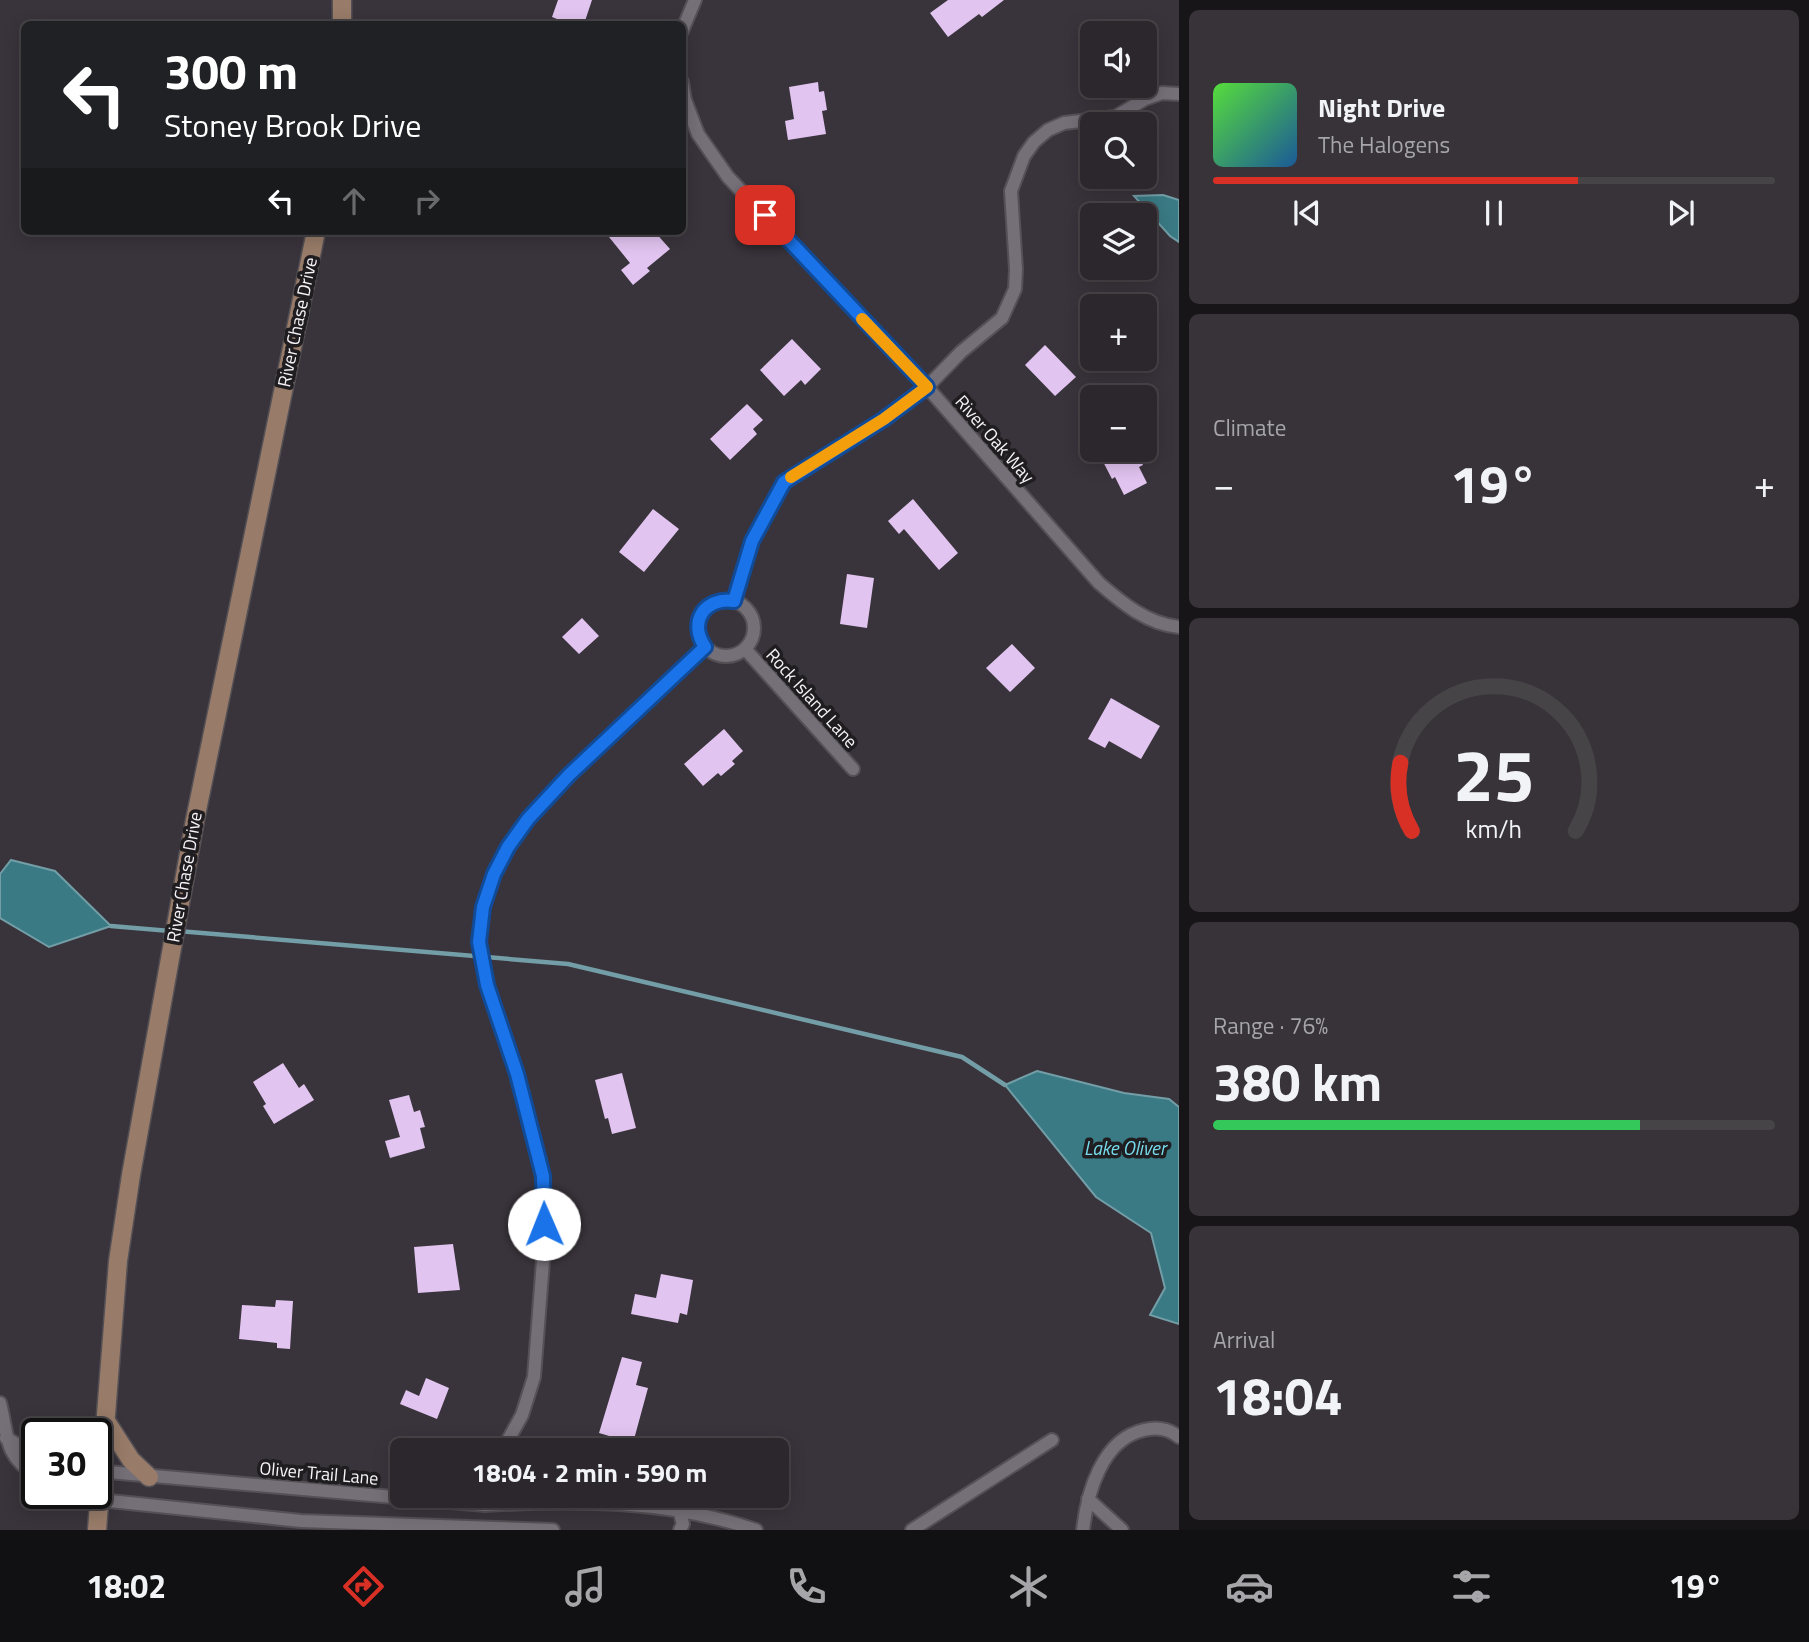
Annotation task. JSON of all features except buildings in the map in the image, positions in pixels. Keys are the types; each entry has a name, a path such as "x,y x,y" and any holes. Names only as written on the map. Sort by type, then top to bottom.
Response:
{"street":[{"path":"342,0 342,21"},
{"path":"686,21 695,0"},
{"path":"734,601 752,541 784,482 884,419 927,387 961,352 1002,318 1014,289 1016,269 1011,191 1024,156 1034,142 1048,130 1064,123 1115,117 1161,93 1179,94"},
{"name":"River Oak Way","path":"686,103 698,134 729,177 927,387 1099,583 1124,605 1154,621 1179,627"},
{"name":"River Chase Drive","path":"106,1418 118,1261 131,1175 195,820 315,235"},
{"path":"716,601 734,601 749,610 755,626 754,635 746,650 720,656 705,647 698,630 702,612 716,601"},
{"path":"509,1438 522,1415 534,1377 544,1248 543,1176 517,1074 487,985 479,942 483,907 494,874 508,847 528,819 569,775 705,647"},
{"name":"Rock Island Lane","path":"746,650 853,769"},
{"path":"0,1403 6,1438 21,1466"},
{"path":"1083,1530 1093,1481 1113,1448 1133,1433 1157,1427 1179,1437"},
{"path":"112,1430 131,1460 149,1476"},
{"path":"6,1438 21,1446"},
{"path":"912,1530 1052,1440"},
{"name":"Oliver Trail Lane","path":"112,1473 390,1494"},
{"path":"1088,1499 1122,1530"},
{"path":"112,1501 301,1521 552,1530"},
{"path":"487,1508 488,1527"},
{"name":"Oliver Trail Lane","path":"660,1508 697,1512 756,1530"},
{"name":"River Chase Drive","path":"97,1530 99,1509"},
{"path":"679,1510 683,1524 680,1530"}],"water":[{"path":"1163,195 1179,200 1179,242 1157,222 1157,203 1140,203 1134,196"},
{"path":"11,860 55,871 111,926 49,947 0,918 0,874"},
{"name":"Lake Oliver","path":"1037,1071 1124,1093 1169,1099 1179,1107 1179,1324 1150,1315 1165,1288 1151,1233 1096,1197 1005,1085"}],"waterway":[{"path":"111,926 170,931"},
{"path":"178,931 568,964 962,1057 1005,1085"}],"slow traffic":[{"path":"791,477 884,419 927,387 862,319"}],"route":[{"path":"544,1224 543,1176 517,1074 487,985 479,942 483,907 494,874 508,847 528,819 569,775 705,647 698,630 702,612 716,601 734,601 752,541 784,482 884,419 927,387 765,215"}]}
